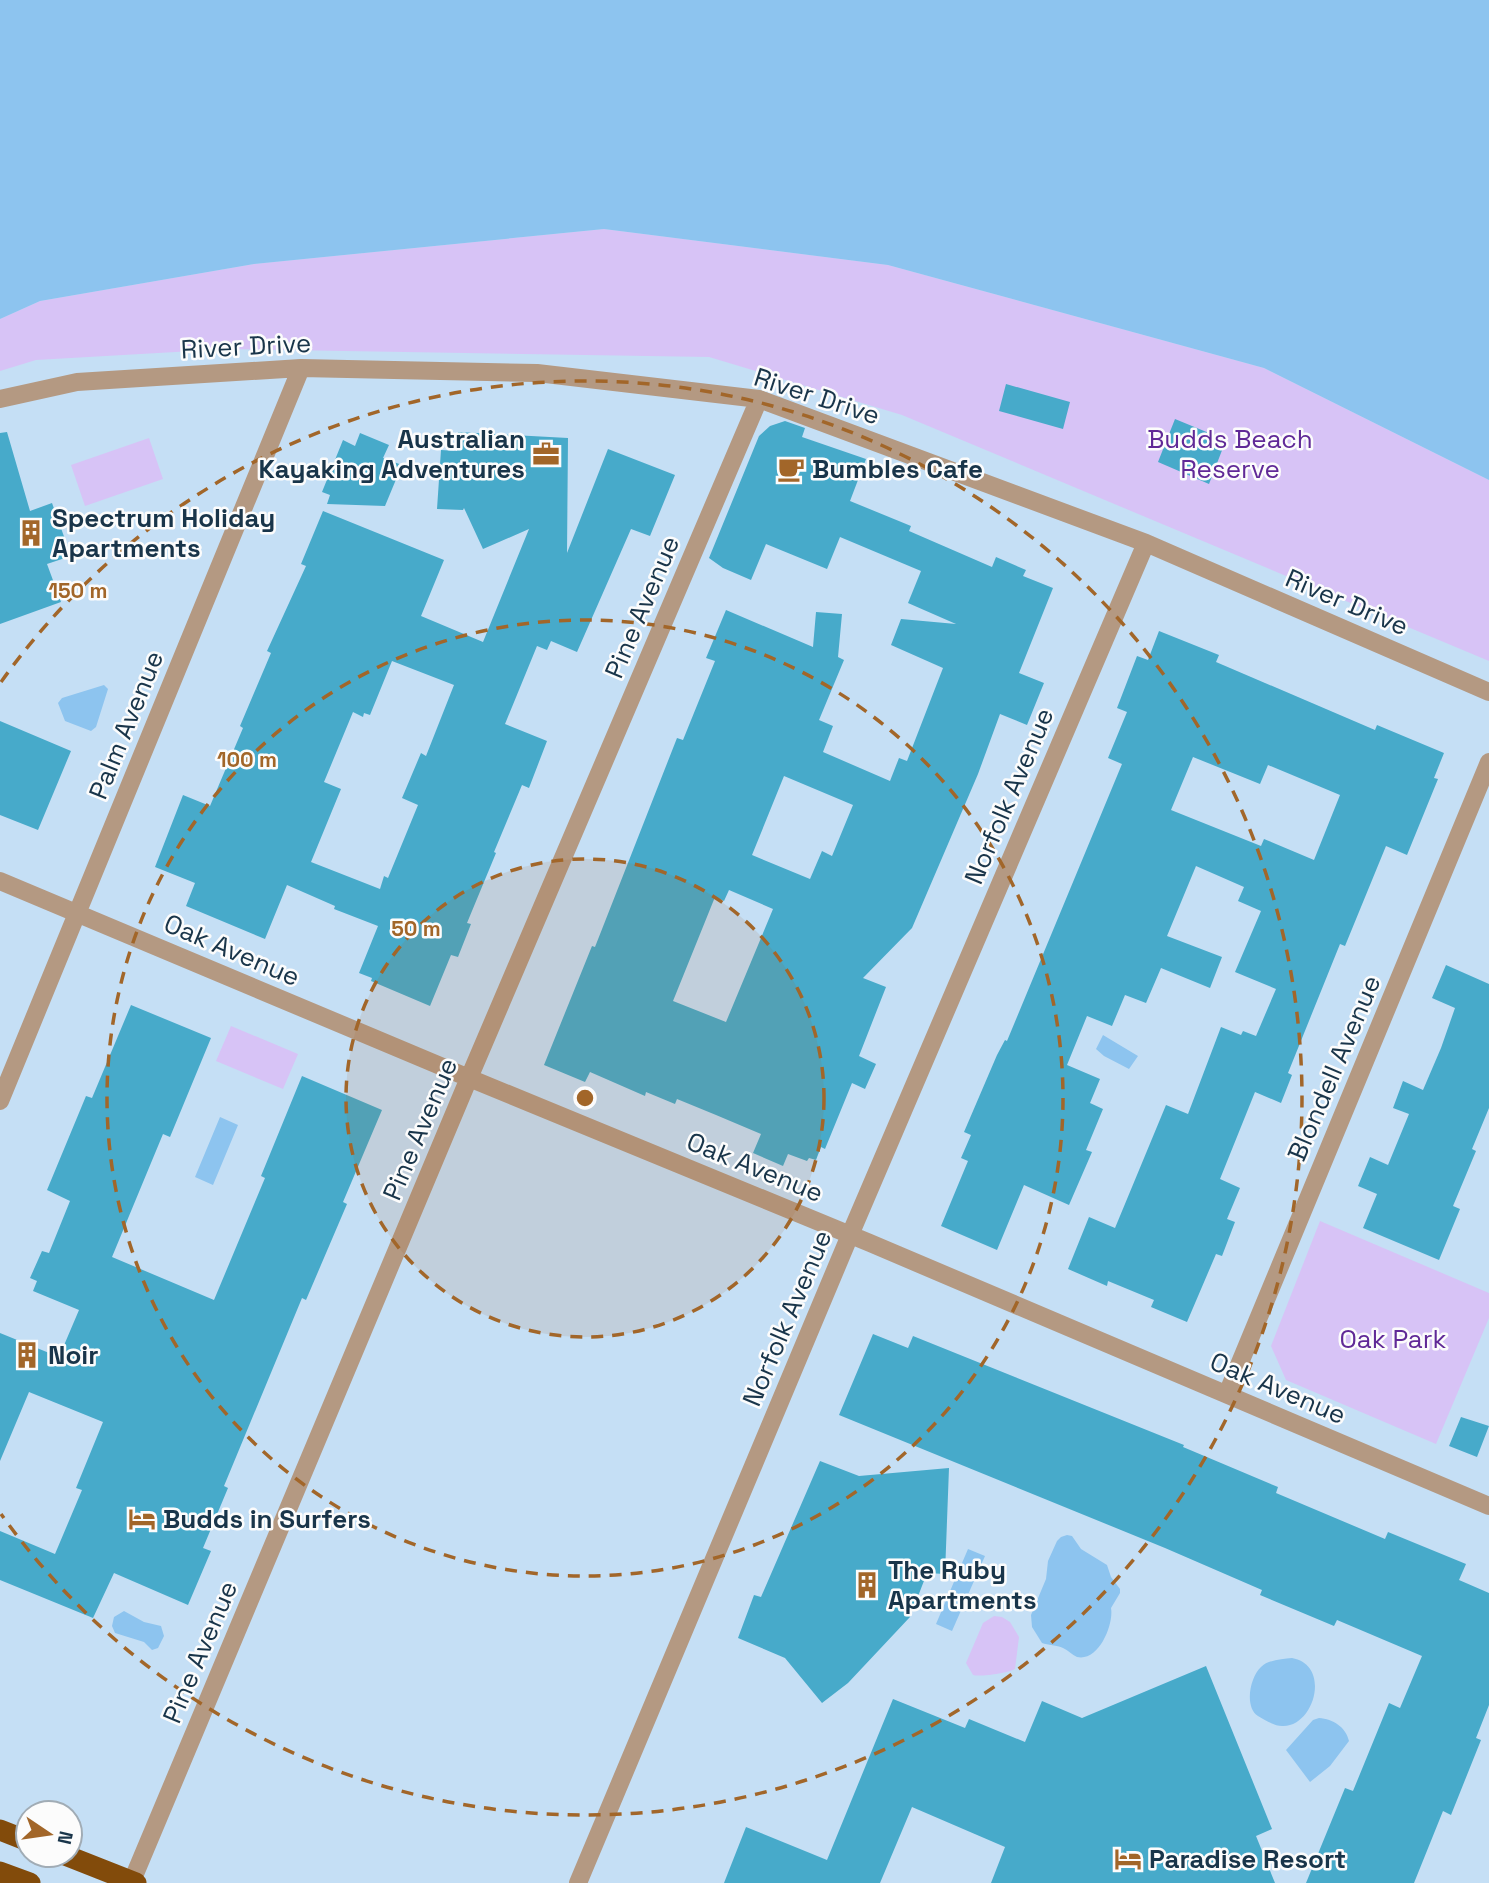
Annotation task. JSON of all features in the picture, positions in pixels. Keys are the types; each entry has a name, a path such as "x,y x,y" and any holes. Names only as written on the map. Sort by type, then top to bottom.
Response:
{"highway":[{"path":"84,1862 134,1882"},
{"path":"0,1872 30,1883"}],"street":[{"name":"River Drive","path":"0,399 77,382 301,368 537,373 759,399 1146,543 1489,692"},
{"name":"Palm Avenue","path":"0,1101 301,368"},
{"name":"Pine Avenue","path":"134,1882 470,1078 759,399"},
{"name":"Norfolk Avenue","path":"578,1883 850,1235 1146,543"},
{"name":"Blondell Avenue","path":"1227,1394 1489,762"},
{"name":"Oak Avenue","path":"0,881 850,1235 1489,1506"}],"green space":[{"name":"Budds Beach Reserve","path":"604,229 888,265 1264,368 1489,480 1489,661 902,415 709,357 228,349 36,360 0,371 0,319 40,301 254,264"},
{"path":"149,438 163,479 85,506 71,465"},
{"path":"231,1026 298,1054 283,1089 216,1061"},
{"name":"Oak Park","path":"1320,1221 1489,1293 1489,1318 1436,1444 1286,1380 1271,1346"},
{"path":"994,1616 1010,1622 1019,1637 1015,1669 973,1675 966,1663 983,1623"}],"water":[{"path":"0,0 1489,0 1489,480 1264,368 888,265 604,229 254,264 40,301 0,319"},
{"path":"104,685 108,689 96,727 91,731 65,721 58,703 62,698"},
{"path":"1103,1035 1138,1056 1129,1069 1096,1049"},
{"path":"220,1117 238,1125 213,1185 195,1177"},
{"path":"1067,1535 1072,1536 1081,1549 1107,1565 1111,1577 1120,1589 1111,1608 1110,1623 1103,1640 1092,1654 1085,1657 1077,1657 1061,1647 1042,1643 1032,1627 1031,1615 1046,1579 1048,1561 1057,1541"},
{"path":"968,1549 985,1556 952,1631 936,1624"},
{"path":"124,1611 144,1622 161,1626 164,1636 158,1648 152,1650 144,1642 115,1633 112,1626 114,1617"},
{"path":"1292,1658 1304,1663 1312,1672 1314,1695 1303,1717 1293,1724 1279,1726 1254,1712 1250,1692 1261,1667 1271,1661"},
{"path":"1319,1718 1338,1725 1349,1741 1330,1766 1310,1782 1286,1750 1313,1720"}],"building":[{"path":"1006,384 1070,402 1063,429 999,411"},
{"path":"1175,419 1226,440 1209,484 1158,462"},
{"path":"785,421 805,428 802,437 866,459 850,501 911,526 909,531 992,567 996,557 1026,570 1023,576 1053,588 1019,673 1044,683 1027,725 1000,714 978,774 912,928 863,978 886,987 859,1056 876,1064 865,1089 852,1083 825,1149 821,1147 816,1160 809,1158 807,1161 788,1154 783,1166 753,1153 761,1134 677,1099 675,1104 646,1092 645,1096 590,1072 585,1082 544,1065 592,946 595,947 677,738 683,740 715,661 706,658 726,610 813,647 816,612 842,614 838,657 844,660 819,720 833,726 823,752 890,781 899,758 907,761 943,668 891,645 901,619 956,624 908,603 921,571 840,537 827,569 766,544 751,580 723,568 709,558 759,436 770,426","holes":["784,776 853,805 832,856 822,851 810,879 752,855","729,890 773,909 726,1022 673,1001 715,897 724,901"]},
{"name":"Spectrum Holiday Apartments","path":"7,432 30,511 52,503 71,556 47,564 61,602 0,624 0,433"},
{"path":"458,432 568,438 567,553 608,449 675,475 650,536 631,529 577,652 551,641 547,650 537,646 505,724 547,741 529,788 522,785 494,852 496,853 467,923 471,924 458,957 451,955 430,1006 371,981 372,978 359,973 378,926 334,909 335,906 287,885 265,939 186,906 195,883 155,867 183,795 210,806 271,653 267,651 306,566 301,564 323,511 444,560 421,616 483,642 529,529 483,549 464,508 437,509 441,450 457,451","holes":["392,661 454,685 426,756 421,753 402,798 418,805 388,878 384,876 380,889 311,862 341,789 324,782 353,712 363,717 364,713 370,715"]},
{"path":"360,433 389,445 383,458 402,465 385,506 327,504 330,495 322,492 343,440 355,446"},
{"path":"1159,631 1219,655 1216,662 1375,730 1377,725 1444,753 1434,778 1438,779 1407,855 1386,846 1345,946 1340,944 1288,1073 1292,1075 1281,1103 1255,1092 1220,1179 1240,1188 1227,1219 1235,1222 1222,1256 1216,1254 1187,1322 1151,1307 1154,1300 1108,1281 1107,1286 1068,1269 1089,1217 1115,1228 1166,1105 1188,1114 1221,1027 1241,1035 1243,1031 1256,1036 1276,989 1235,972 1261,911 1238,901 1244,887 1196,866 1167,936 1222,957 1210,988 1161,968 1146,1003 1125,995 1112,1026 1087,1016 1067,1065 1100,1079 1090,1103 1103,1109 1086,1150 1092,1152 1069,1205 1024,1185 997,1250 941,1226 968,1161 961,1158 971,1135 964,1132 997,1055 1005,1040 1007,1041 1122,764 1108,758 1127,712 1117,708 1137,656 1148,660","holes":["1193,757 1260,784 1268,765 1340,795 1314,860 1264,839 1261,846 1171,810"]},
{"path":"0,721 71,751 38,830 0,815"},
{"path":"1446,965 1489,984 1489,1108 1472,1149 1476,1151 1453,1206 1460,1209 1439,1260 1363,1228 1377,1194 1358,1186 1370,1157 1388,1165 1409,1114 1393,1108 1403,1081 1423,1090 1441,1048 1455,1008 1432,998"},
{"path":"131,1005 211,1038 170,1137 163,1134 112,1257 214,1300 265,1178 261,1176 302,1076 382,1110 343,1202 347,1204 306,1300 302,1298 224,1486 228,1488 203,1548 211,1551 188,1605 114,1573 93,1618 0,1580 0,1531 55,1554 82,1490 76,1488 103,1422 29,1392 0,1461 0,1333 59,1357 79,1310 33,1291 37,1281 30,1278 42,1251 49,1253 70,1201 47,1190 86,1096 92,1098"},
{"path":"873,1334 908,1348 913,1336 1184,1445 1183,1447 1278,1487 1276,1493 1385,1539 1388,1532 1466,1564 1459,1580 1489,1593 1489,1705 1476,1738 1481,1740 1451,1815 1443,1811 1414,1883 1306,1883 1345,1788 1353,1791 1389,1703 1400,1708 1422,1656 1337,1620 1334,1626 1260,1595 1262,1590 1165,1548 839,1415"},
{"path":"1461,1417 1489,1426 1477,1457 1449,1446"},
{"name":"The Ruby Apartments","path":"820,1461 859,1476 949,1468 945,1574 927,1573 910,1617 848,1683 822,1703 785,1658 738,1638 754,1595 761,1597"},
{"path":"1206,1666 1272,1829 1256,1836 1275,1883 991,1883 1005,1847 912,1807 880,1883 724,1883 746,1827 827,1860 893,1699 965,1728 969,1719 1025,1742 1042,1701 1082,1718"}],"place":[{"name":"Australian Kayaking Adventures","path":"546,454"},
{"name":"Bumbles Cafe","path":"791,469"},
{"name":"Spectrum Holiday Apartments","path":"31,533"},
{"name":"Noir","path":"27,1355"},
{"name":"Budds in Surfers","path":"142,1519"},
{"name":"The Ruby Apartments","path":"867,1585"},
{"name":"Paradise Resort","path":"1128,1859"}]}
